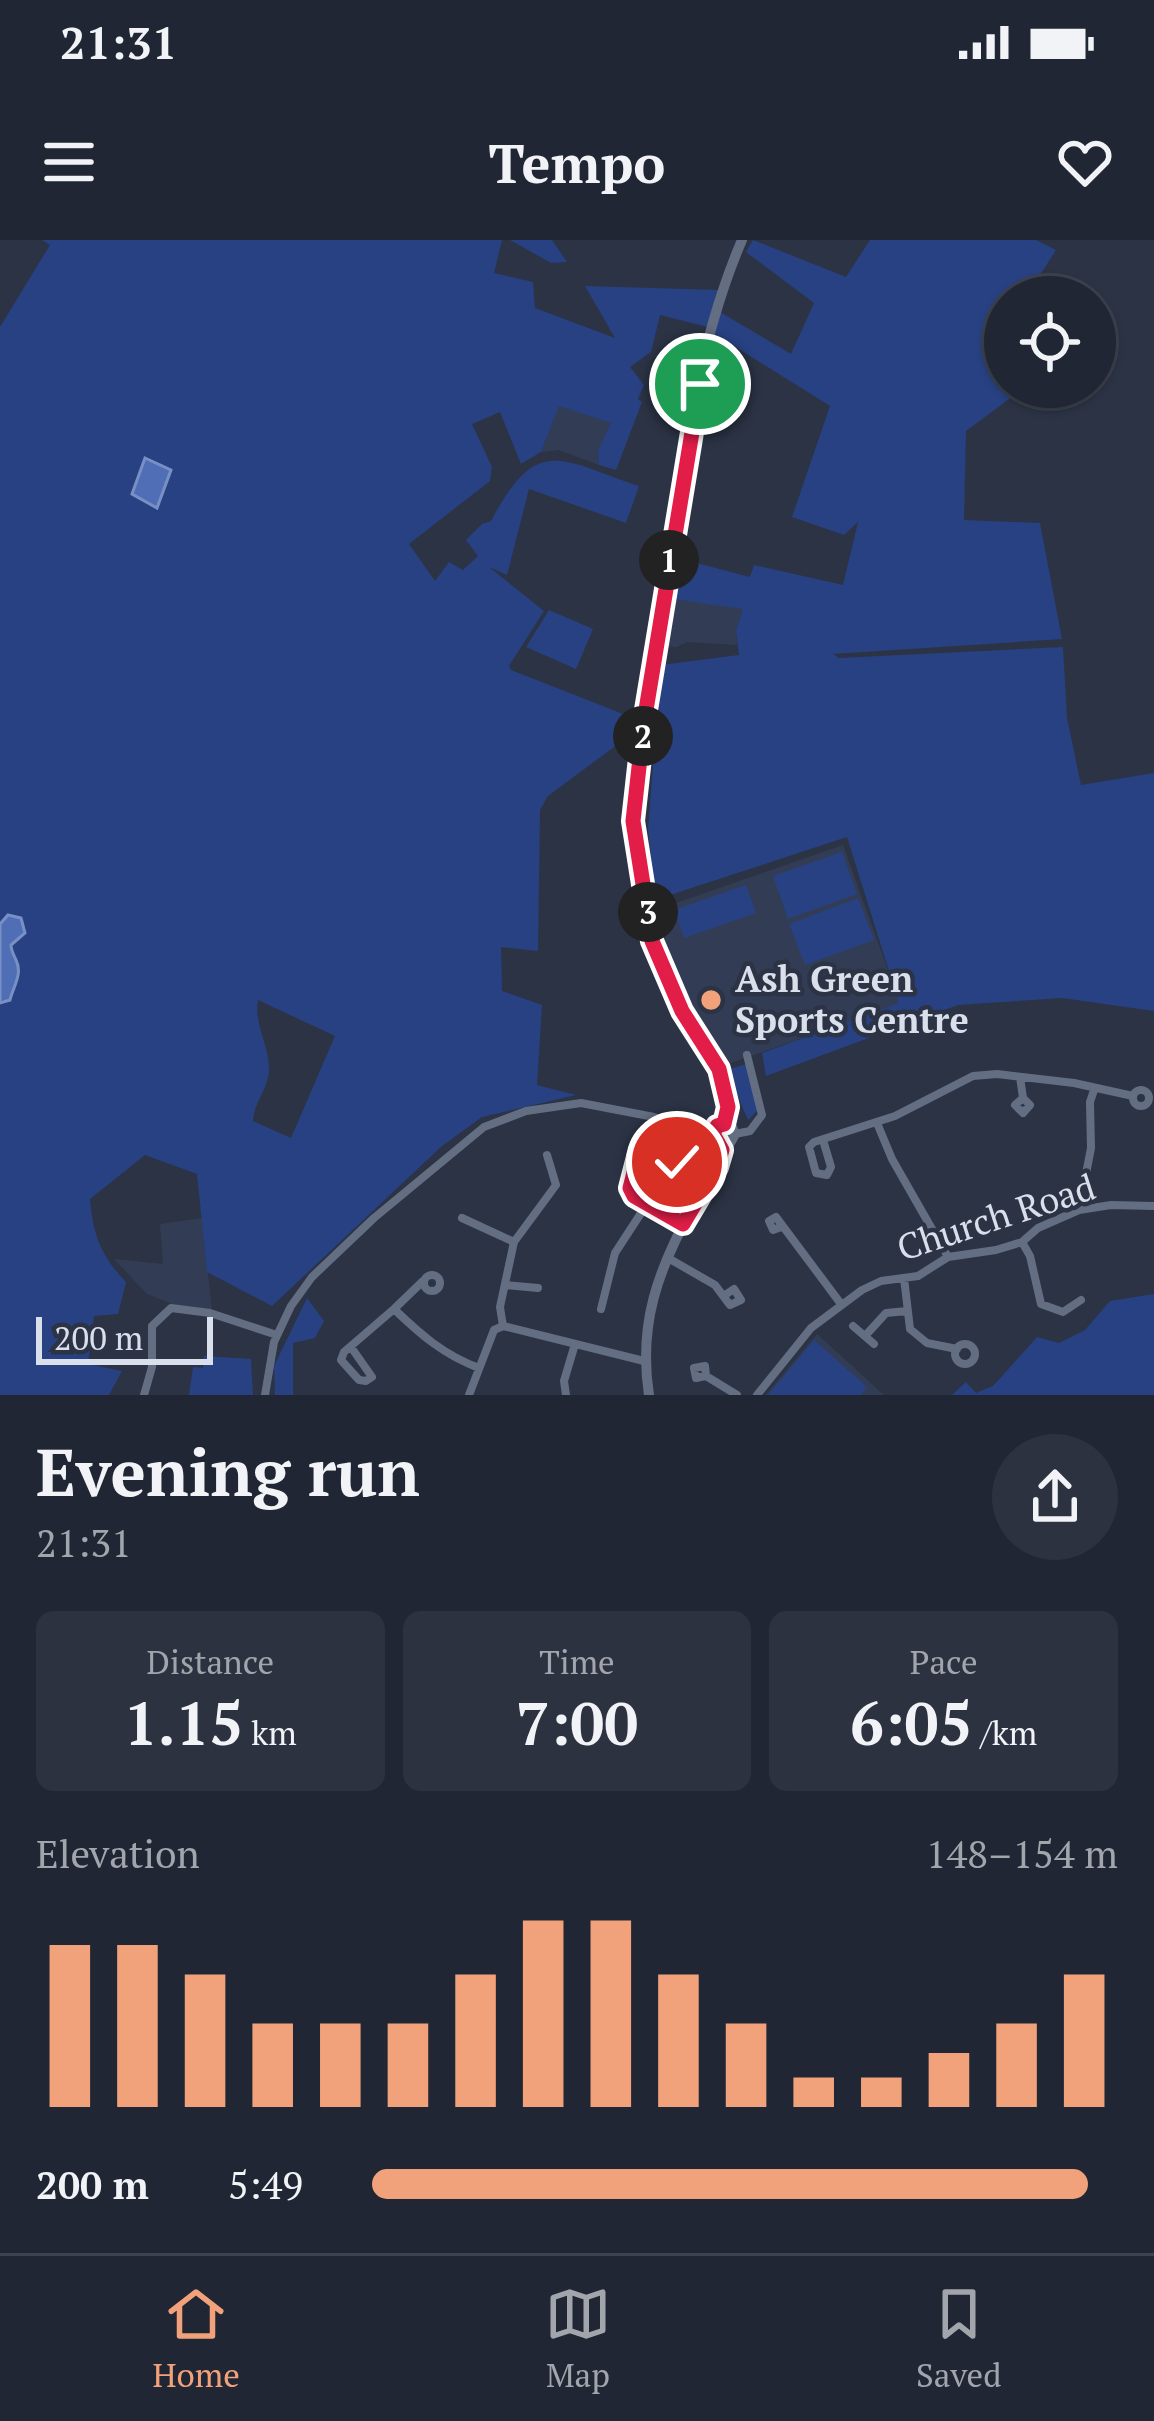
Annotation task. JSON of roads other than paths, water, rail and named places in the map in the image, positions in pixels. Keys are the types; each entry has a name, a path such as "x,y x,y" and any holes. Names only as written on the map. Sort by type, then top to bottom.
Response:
{"street":[{"path":"724,1124 728,1107 719,1069 682,1011 652,941 633,821 691,427 717,310 742,240"},
{"path":"265,1395 277,1335 312,1277 374,1218 484,1127 526,1111 581,1103 654,1117 730,1143 735,1135 750,1130 762,1114 747,1055"},
{"path":"824,1139 877,1123 973,1076 1074,1082 1133,1096"},
{"path":"1020,1077 1023,1099"},
{"path":"1079,1210 1094,1090"},
{"path":"877,1123 892,1159 948,1257"},
{"path":"724,1124 735,1135"},
{"path":"649,1395 644,1361 650,1300 683,1224 717,1167 717,1126 724,1124"},
{"path":"677,1162 648,1154 638,1157 630,1188 634,1196 683,1224"},
{"path":"503,1327 500,1307 514,1242 556,1185 547,1155"},
{"path":"601,1309 615,1253 647,1204"},
{"name":"Church Road","path":"757,1395 811,1328 881,1281 935,1268 948,1257 1022,1242 1038,1228 1079,1210 1154,1206"},
{"path":"463,1219 514,1242"},
{"path":"782,1227 842,1304"},
{"path":"1022,1242 1041,1304 1063,1312 1081,1300"},
{"path":"667,1258 695,1271 725,1295"},
{"path":"904,1278 910,1328 919,1339 957,1349"},
{"path":"351,1347 372,1371 366,1381 359,1380 341,1360 351,1347 423,1281"},
{"path":"506,1285 538,1288"},
{"path":"144,1395 152,1367 152,1326 172,1308 210,1313 277,1335"},
{"path":"394,1309 429,1343 479,1368"},
{"path":"865,1336 886,1312 907,1311"},
{"path":"853,1326 874,1344"},
{"path":"469,1395 494,1330 503,1327 644,1361"},
{"path":"566,1395 564,1381 575,1344"},
{"path":"706,1376 737,1395"}],"place":[{"name":"Ash Green Sports Centre","path":"711,1000"}]}
